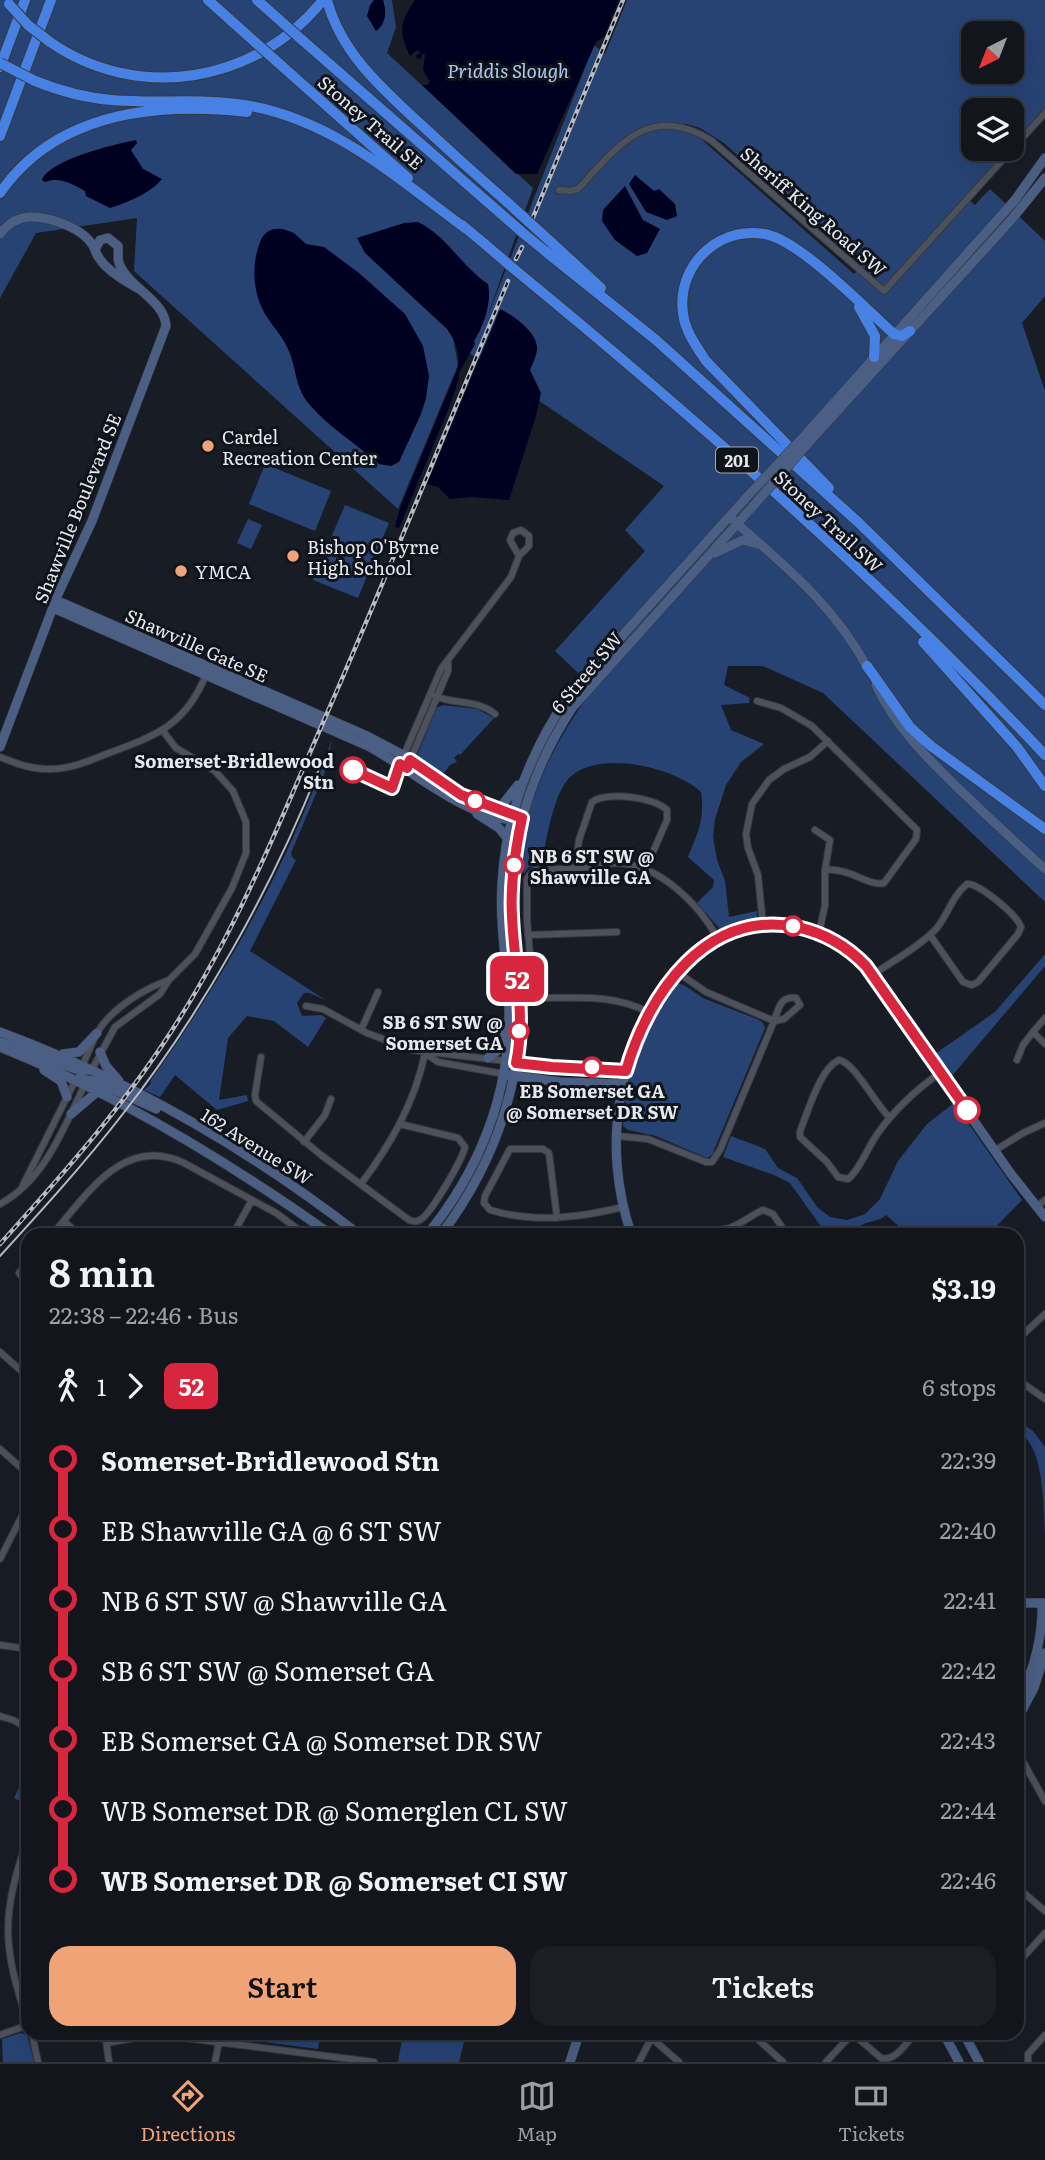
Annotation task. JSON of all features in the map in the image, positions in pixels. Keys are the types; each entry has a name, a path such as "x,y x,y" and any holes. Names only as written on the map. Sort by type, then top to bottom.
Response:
{"highway":[{"path":"25,0 0,65 59,90 97,98 228,103 259,107 302,120 358,149 465,228"},
{"path":"0,136 51,0"},
{"name":"Stoney Trail SE","path":"208,0 465,228 514,268"},
{"name":"Stoney Trail SE","path":"257,0 499,213 523,233 548,247"},
{"path":"8,2 28,25 50,42 86,62 124,74 162,78 194,76 235,65 268,49 326,3 347,47 380,86 507,202 548,247"},
{"path":"0,192 23,166 47,146 88,124 119,115 149,111 222,110 302,120"},
{"path":"858,522 814,471 706,361 687,328 682,307 684,286 688,274 702,253 723,240 748,233 771,236 786,242 894,334 902,336 910,331"},
{"name":"Stoney Trail SW","path":"548,247 858,522 1045,705"},
{"name":"Stoney Trail SW","path":"514,268 730,454 878,590 1045,755"},
{"path":"846,291 860,308 875,336 874,357"},
{"path":"878,590 1017,747 1045,786"},
{"path":"867,666 910,727 931,746 1045,829"}],"main road":[{"name":"6 Street SW","path":"808,437 894,334 1015,200 1045,158"},
{"name":"6 Street SW","path":"432,1228 473,1166 516,1063 519,1005 511,894 515,818 523,780 546,730 569,695 910,331 1012,219 1045,177"},
{"path":"0,234 11,223 20,219 44,219 73,229 89,240 95,250"},
{"name":"Shawville Boulevard SE","path":"0,747 54,604 92,521 166,326 166,318 160,309 139,289 118,262 118,246 114,241 104,238 95,250 97,256 120,277 139,289"},
{"name":"6 Street SW","path":"445,1228 478,1180 497,1139 509,1102 506,1061 509,1024 501,897 507,838 515,818 554,737 572,708 702,562 733,520"},
{"path":"733,520 834,615 867,666 885,704 910,740 1045,869"},
{"path":"702,562 743,540 753,542 771,554"},
{"name":"Shawville Gate SE","path":"54,604 323,722 375,740 405,762"},
{"path":"405,762 461,795 515,818"},
{"path":"405,762 454,801 499,828 507,838"},
{"path":"496,809 523,780"},
{"path":"454,801 515,818"},
{"path":"630,1228 623,1207 617,1167 617,1136 626,1071 650,1013 677,972 689,959 718,939 763,925 788,925 819,933 847,949 874,974 994,1151 1045,1217"},
{"path":"488,1058 501,1044 509,1024"},
{"path":"0,1032 58,1054 85,1068"},
{"path":"58,1054 76,1054 97,1033"},
{"path":"0,1042 85,1068"},
{"path":"0,1047 187,1120"},
{"path":"100,1052 106,1066 127,1087"},
{"path":"36,1061 61,1082 67,1097"},
{"path":"506,1061 552,1067 626,1071"},
{"name":"162 Avenue SW","path":"85,1068 127,1087 187,1120 273,1173 350,1228"},
{"path":"509,1075 528,1079 623,1084"},
{"path":"509,1102 518,1087 528,1079"},
{"name":"162 Avenue SW","path":"83,1081 202,1148 321,1228"},
{"path":"71,1114 98,1091"},
{"path":"1024,1603 1044,1603 1036,1658 1024,1688"},
{"path":"1024,1707 1034,1688 1045,1653"},
{"path":"570,2062 577,2040"},
{"path":"947,2040 959,2062"},
{"path":"967,2040 979,2062"}],"street":[{"name":"Sheriff King Road SW","path":"559,190 571,191 578,188 618,145 631,135 667,126 689,129 712,141 884,291 957,216 1045,113"},
{"path":"405,762 429,694 441,669 508,582 519,556"},
{"path":"405,762 437,697 449,662"},
{"path":"0,758 36,768 61,768 86,762 163,731 188,708 208,670"},
{"path":"429,694 453,702 481,705 495,714"},
{"path":"757,701 790,712 812,726 916,827 916,839 884,884 877,885 848,871 825,870"},
{"path":"22,1187 67,1097 83,1081 85,1068 100,1052 115,1027 160,994 169,980 195,954 243,864 247,838 242,808 229,785 206,764 176,748 163,731"},
{"path":"763,925 758,875 746,834 752,804 769,779 810,757 828,741"},
{"path":"575,868 579,840 591,804 597,799 619,797 646,800 662,805 667,810 667,820 645,870"},
{"path":"816,830 830,840 825,870 825,905 819,933"},
{"path":"650,1013 630,1003 615,1000 538,996 533,990 528,935 527,876 535,870 618,863 645,870 665,881 688,900 718,939"},
{"path":"874,974 930,935 964,886 972,883 1017,919 1021,927 978,982 972,985 963,982 930,935"},
{"path":"528,935 617,932"},
{"path":"617,1136 642,1137 706,1162 715,1160 774,1021 783,999 798,999 798,1008 784,1019 774,1021 706,992 677,972"},
{"path":"0,1204 39,1171 71,1114 97,1033 106,1021 124,1005 155,985 169,980"},
{"path":"361,1030 379,992"},
{"path":"306,1006 323,1009 361,1030 425,1053 506,1061"},
{"path":"1017,1060 1023,1045 1045,1018"},
{"path":"1033,1032 1045,1044"},
{"path":"425,1053 438,1062 509,1075"},
{"path":"361,1184 400,1124 417,1084 425,1053"},
{"path":"261,1057 255,1099 304,1142 412,1221 422,1219 437,1199 464,1151 464,1143 458,1138 400,1124"},
{"path":"890,1118 878,1107 848,1063 839,1060 833,1062 822,1077 800,1137 827,1162 838,1177 848,1179 854,1174 867,1149 890,1118 915,1091 941,1072"},
{"path":"304,1142 325,1115 331,1099"},
{"path":"994,1151 1045,1123"},
{"path":"557,1218 549,1153 543,1149 510,1149 485,1196 485,1206 492,1211 557,1218 595,1214 623,1207"},
{"path":"58,1228 108,1172 122,1163 143,1157 177,1160 276,1213 296,1228"},
{"path":"236,1228 252,1200"},
{"path":"1036,1207 1045,1200"},
{"path":"727,1228 763,1210 773,1214 783,1228"},
{"path":"64,1221 71,1228"},
{"path":"1024,1334 1045,1314"},
{"path":"0,1352 21,1371"},
{"path":"1024,1384 1045,1399"},
{"path":"0,1449 21,1468"},
{"path":"0,1559 21,1518"},
{"path":"0,1645 21,1648"},
{"path":"0,1718 21,1726"},
{"path":"1024,1763 1044,1798"},
{"path":"21,1853 6,1898 4,1936 4,1965 21,2007"},
{"path":"1024,1893 1045,1911"},
{"path":"1024,1956 1045,1933"},
{"path":"0,2035 21,2027"},
{"path":"1027,2062 1028,2054 1045,2035"},
{"path":"33,2040 38,2062"},
{"path":"106,2040 109,2062"},
{"path":"107,2043 123,2040"},
{"path":"202,2040 374,2062"},
{"path":"639,2062 647,2040"},
{"path":"654,2040 679,2062"},
{"path":"758,2040 783,2062"},
{"path":"827,2062 847,2040"},
{"path":"859,2040 886,2060 893,2057 909,2040"},
{"path":"215,2062 219,2042"},
{"path":"292,2062 294,2053"}],"shaded area":[{"path":"0,0 392,0 396,27 387,53 533,188 486,320 594,45 605,54 627,0 1045,0 1045,112 1024,136 1024,98 961,98 961,161 1002,161 968,199 975,205 990,189 1045,241 1045,296 1022,323 1045,391 1045,902 823,693 763,666 728,666 724,685 750,698 749,703 721,705 731,730 764,744 741,762 726,785 715,819 713,837 717,860 725,881 729,917 757,911 754,921 720,929 697,903 713,887 714,880 688,857 701,818 701,792 673,775 636,765 598,764 582,769 569,778 554,807 541,866 529,867 524,873 517,872 526,821 543,774 565,730 594,688 555,651 645,551 625,530 664,486 472,355 453,338 458,365 398,509 134,271 137,218 36,233 0,298","holes":["683,123 700,128 724,143 862,267 854,274"]},
{"path":"265,464 331,491 315,531 249,504"},
{"path":"345,505 389,523 358,598 313,580"},
{"path":"248,519 262,525 251,549 237,543"},
{"path":"443,705 477,709 494,718 460,755 454,758 457,762 450,765 443,774 417,756 436,708"},
{"path":"332,739 326,770 291,853 296,860 250,951 327,1001 304,993 297,1003 302,1016 321,1015 326,1018 308,1047 274,1021 247,1016 228,1038 219,1100 247,1095 248,1101 217,1110 175,1075 160,1097 144,1090 150,1085 205,1000 254,916 297,829"},
{"path":"1045,954 1045,966 951,1077 935,1054 995,1012"},
{"path":"675,983 684,985 703,998 757,1019 765,1028 712,1155 707,1158 656,1136 628,1130 623,1126 628,1088 638,1051 654,1016"},
{"path":"954,1103 1022,1200 995,1228 901,1228 886,1215 858,1228 822,1228 790,1183 723,1157 731,1136 765,1149 778,1168 797,1178 818,1208 830,1217 847,1220 865,1214 880,1199 898,1161 927,1124"},
{"path":"1024,1425 1033,1431 1045,1447 1045,1537 1041,1477 1033,1449 1026,1438"},
{"path":"21,1783 21,1802 14,1798"},
{"path":"21,2033 21,2040 28,2040 34,2062 3,2062 2,2039"},
{"path":"257,2040 319,2040 318,2049"},
{"path":"402,2040 464,2040 459,2062 398,2062"}],"water":[{"path":"374,0 383,0 385,9 384,21 376,31 367,16"},
{"name":"Priddis Slough","path":"415,0 619,0 604,37 596,42 537,174 516,174 422,85 430,82 423,70 425,55 422,53 422,58 417,59 416,55 421,53 417,50 410,56 402,33 406,14"},
{"path":"136,140 137,143 131,150 143,169 162,179 151,189 131,200 110,208 86,196 85,191 71,183 42,180 47,173 69,160"},
{"path":"635,175 654,191 659,189 675,204 677,216 667,220 646,212 629,184"},
{"path":"625,186 643,220 660,229 647,253 637,256 615,240 602,221 603,210"},
{"path":"418,222 438,235 488,284 489,298 475,344 459,373 448,410 399,528 395,527 400,508 457,370 458,353 447,329 365,253 357,238 404,223"},
{"path":"274,229 294,233 306,244 324,247 359,273 405,314 423,346 429,376 426,398 399,462 391,466 379,464 309,404 298,384 286,345 262,309 255,282 256,254 265,234"},
{"path":"500,309 523,325 536,342 536,353 530,370 541,393 536,416 509,500 472,497 450,499 438,487 427,484"}],"tram line":[{"path":"25,1228 108,1133 180,1035 207,993 257,905 319,769"},
{"path":"0,1256 21,1233"}],"railway":[{"path":"532,220 623,0"},
{"path":"516,259 522,247"},
{"path":"0,1244 72,1162 140,1077 181,1016 222,944 276,832 395,555 508,281"}],"bus line":[{"name":"52","path":"353,770 392,788 400,764 407,768 410,760 461,795 522,818 515,851 511,894 519,1005 516,1063 626,1071 650,1013 668,984 689,959 710,943 728,934 763,925 788,925 831,938 860,959 874,974 967,1110"}],"place":[{"name":"Cardel Recreation Center","path":"208,446"},
{"name":"Bishop O'Byrne High School","path":"293,556"},
{"name":"YMCA","path":"181,571"},
{"name":"Somerset-Bridlewood Stn","path":"353,770"},
{"name":"NB 6 ST SW @ Shawville GA","path":"514,865"},
{"name":"SB 6 ST SW @ Somerset GA","path":"519,1031"},
{"name":"EB Somerset GA @ Somerset DR SW","path":"592,1067"}]}
